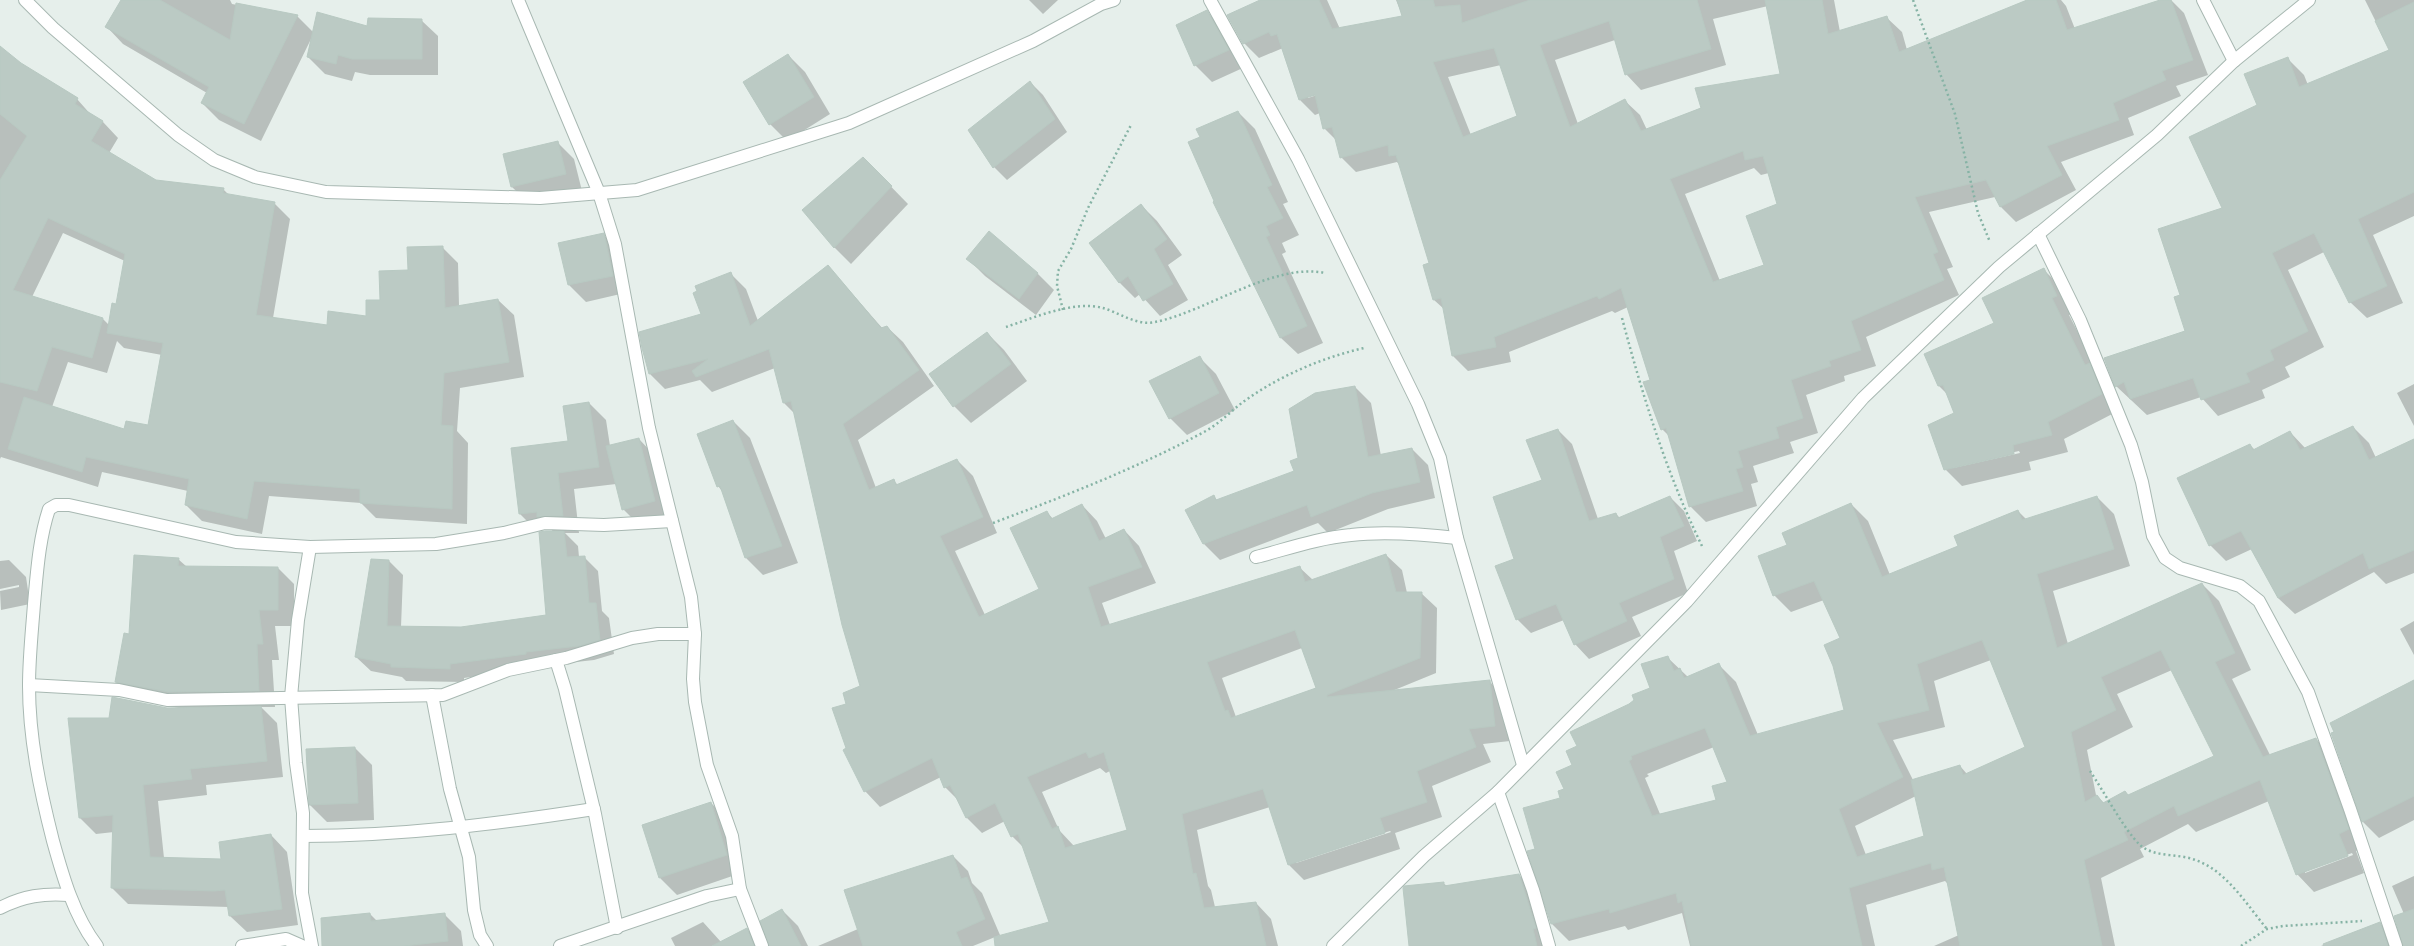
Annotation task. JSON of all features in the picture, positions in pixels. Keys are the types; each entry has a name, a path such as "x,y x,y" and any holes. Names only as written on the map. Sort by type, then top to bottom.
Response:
{"street":[{"path":"25,0 53,28 178,135 214,160 255,177 326,192 540,198 637,190 849,123 1011,51 1100,4 1114,0"},
{"path":"518,0 599,193 615,244 646,413 690,597 696,634 693,679 695,702 707,765 732,836 740,890 762,946"},
{"path":"1210,0 1298,159 1418,404 1440,458 1457,538 1523,765"},
{"path":"2203,0 2234,61"},
{"path":"1333,946 1424,856 1498,792 1523,765 1687,601 1863,398 1999,267 2157,136 2234,61 2308,0"},
{"path":"2038,234 2080,320 2131,445 2142,482 2153,536 2165,558 2180,568 2240,586 2259,601 2308,692 2350,809 2396,946"},
{"path":"97,946 89,936 69,895 44,803 33,749 29,685 37,578 44,526 49,509 56,505 86,508 236,542 310,546 436,544 504,533 546,523 604,525 672,521"},
{"path":"1256,557 1317,541 1350,535 1417,534 1457,538"},
{"path":"310,546 298,620 291,697 296,763 303,813 302,893 312,946"},
{"path":"29,685 119,690 167,700 432,695 455,691 508,670 556,660 632,638 658,634 696,634"},
{"path":"556,660 565,689 594,809 617,928"},
{"path":"432,695 450,789 462,828 470,870 474,910 480,935 487,946"},
{"path":"1498,792 1533,890 1549,946"},
{"path":"302,836 358,836 462,828 594,809"},
{"path":"560,946 617,928 707,896 740,890"},
{"path":"0,908 13,901 44,893 69,895"},
{"path":"242,946 286,939 302,946"}],"path":[{"path":"1913,0 1955,114 1978,213 1999,267"},
{"path":"1063,310 1057,286 1058,271 1131,125"},
{"path":"1006,327 1043,314 1078,307 1102,308 1130,320 1154,323 1271,278 1302,272 1318,271 1357,280"},
{"path":"1622,318 1651,424 1674,487 1713,570"},
{"path":"993,523 1118,474 1194,437 1211,428 1242,403 1268,385 1297,370 1350,351 1388,342"},
{"path":"2090,771 2140,844 2156,853 2194,859 2211,866 2230,885 2267,929"},
{"path":"2241,946 2267,929 2283,926 2354,923 2386,917"}],"building":[{"path":"121,0 160,0 230,40 236,3 298,15 244,124 201,103 209,87 105,27"},
{"path":"1260,0 1319,0 1332,29 1402,16 1397,0 1433,0 1435,7 1460,5 1462,23 1530,0 1697,0 1711,49 1625,75 1609,21 1540,45 1570,127 1625,99 1641,131 1701,108 1695,88 1780,74 1765,0 1822,0 1828,34 1887,16 1899,52 2027,0 2056,0 2067,30 2160,0 2171,0 2193,60 2162,71 2166,80 2113,103 2119,120 2047,146 2062,175 2000,207 1986,180 1915,197 1938,252 1933,254 1944,280 1851,321 1861,350 1829,361 1831,366 1791,380 1803,418 1776,427 1779,438 1738,451 1743,467 1736,469 1743,491 1689,507 1666,428 1661,430 1643,382 1650,380 1621,288 1599,299 1597,296 1494,337 1496,347 1452,356 1441,298 1433,300 1423,265 1429,263 1396,155 1389,156 1388,145 1340,158 1332,127 1323,129 1315,95 1299,100 1277,34 1271,36 1269,32 1243,44 1227,15","holes":["1494,48 1517,116 1463,137 1433,62","1743,151 1745,160 1763,156 1777,204 1746,216 1764,265 1713,282 1670,179"]},
{"path":"2414,2 2414,192 2358,219 2387,286 2349,303 2314,233 2272,253 2308,331 2270,350 2274,360 2246,373 2250,382 2201,400 2193,378 2130,399 2124,382 2115,387 2104,358 2185,331 2174,297 2180,295 2158,229 2222,208 2189,137 2257,105 2244,74 2288,57 2299,87 2389,50 2375,21"},
{"path":"1207,10 1229,50 1194,66 1176,25"},
{"path":"317,12 367,26 368,18 422,19 422,59 352,59 338,55 336,64 307,57"},
{"path":"0,46 21,63 78,98 75,104 103,121 91,141 156,180 224,188 223,193 275,202 256,315 327,325 328,311 366,316 366,300 380,300 379,271 408,270 407,247 443,246 445,308 498,299 509,362 444,373 441,425 453,426 452,509 360,503 360,489 254,481 247,519 185,505 189,479 86,457 82,472 8,449 24,397 124,429 126,421 148,425 163,343 107,333 112,303 116,304 125,254 48,218 13,290 103,318 92,358 52,347 37,391 0,382 0,180 27,136 0,114"},
{"path":"788,54 814,97 769,125 743,82"},
{"path":"1030,81 1055,119 993,168 968,130"},
{"path":"1238,111 1272,185 1267,187 1283,218 1266,226 1270,235 1266,237 1307,326 1280,338 1213,202 1214,201 1188,142 1200,137 1196,129"},
{"path":"558,141 566,174 511,187 503,154"},
{"path":"863,157 892,186 834,248 802,210"},
{"path":"1141,204 1167,239 1154,249 1173,284 1143,301 1128,276 1119,283 1089,243"},
{"path":"989,231 1038,273 1019,299 966,259"},
{"path":"604,233 613,276 568,285 558,243"},
{"path":"828,265 881,328 887,326 919,370 843,424 869,490 894,479 896,485 957,459 983,517 940,536 979,617 1039,589 1010,528 1047,511 1051,519 1082,504 1099,541 1124,529 1142,567 1088,587 1101,627 1300,566 1305,582 1386,554 1396,592 1422,592 1420,658 1327,695 1327,697 1490,680 1495,726 1469,729 1476,747 1417,771 1427,802 1380,818 1385,833 1288,865 1263,789 1182,814 1193,874 1196,873 1204,908 1256,902 1266,946 995,946 994,937 1049,922 1018,834 1011,837 995,803 966,818 950,785 944,788 932,758 864,792 843,750 846,748 832,708 846,704 843,693 860,686 842,625 791,401 783,403 769,349 696,377 692,371 708,359 649,374 639,332 701,314 693,293 697,291 695,286 731,272 750,326","holes":["1295,630 1316,688 1231,718 1228,710 1225,711 1207,662","1086,752 1089,758 1104,752 1127,830 1065,848 1058,826 1052,829 1027,777"]},
{"path":"2044,268 2057,296 2052,298 2085,365 2090,363 2102,394 2048,422 2052,435 2013,445 2014,454 1944,470 1928,425 1954,413 1943,385 1938,386 1924,354 1994,323 1982,298"},
{"path":"987,332 1011,364 953,407 929,374"},
{"path":"1200,356 1219,393 1169,419 1149,381"},
{"path":"1355,386 1368,457 1412,448 1420,482 1372,493 1311,517 1307,505 1203,544 1185,510 1214,495 1216,500 1294,471 1290,461 1298,458 1289,409 1315,393"},
{"path":"589,402 599,467 558,473 563,516 537,517 537,512 519,514 511,448 568,441 563,406"},
{"path":"733,420 782,546 745,558 720,486 717,487 697,434"},
{"path":"2353,426 2369,460 2414,439 2414,550 2369,569 2363,553 2278,598 2241,531 2209,546 2177,478 2250,444 2253,450 2290,431 2300,450"},
{"path":"1558,429 1589,521 1616,513 1618,518 1670,496 1684,526 1660,537 1674,579 1619,603 1627,621 1574,645 1556,604 1516,620 1495,566 1514,559 1493,497 1542,480 1526,440"},
{"path":"639,438 655,501 622,510 606,446"},
{"path":"2097,496 2114,549 2037,574 2057,648 2202,583 2235,653 2215,662 2263,757 2316,738 2349,829 2339,834 2348,856 2296,875 2260,780 2178,816 2174,806 2124,832 2128,840 2084,860 2102,946 1960,946 1944,867 1932,870 1931,863 1849,888 1862,946 1691,946 1682,901 1678,903 1676,893 1610,913 1609,909 1551,924 1527,851 1535,849 1523,808 1560,798 1558,791 1564,789 1556,772 1572,765 1566,751 1577,746 1570,732 1629,704 1634,700 1632,695 1650,688 1641,664 1668,656 1674,671 1680,668 1684,678 1719,663 1750,736 1844,710 1833,666 1824,645 1840,638 1814,581 1773,596 1758,556 1787,545 1782,533 1851,503 1882,577 1958,546 1954,536 2018,510 2022,520","holes":["1982,640 2025,747 1963,775 1960,765 1911,780 1924,836 1857,857 1839,809 1903,777 1877,723 1929,710 1917,664","2161,650 2214,756 2128,795 2125,791 2103,803 2097,795 2085,802 2071,732 2116,710 2101,677","1705,728 1727,782 1712,786 1716,800 1652,816 1629,761 1632,759 1631,756"]},
{"path":"564,531 567,557 585,556 589,603 596,603 600,640 579,646 526,652 526,654 450,664 450,669 391,667 391,664 355,657 371,559 389,560 387,626 461,627 546,615 539,532"},
{"path":"134,555 179,558 178,566 278,567 278,610 259,610 263,644 257,644 259,691 168,692 115,682 124,633 129,634"},
{"path":"2414,680 2414,796 2362,822 2331,733 2334,732 2330,723"},
{"path":"112,697 167,708 261,706 267,761 190,769 192,779 143,785 150,857 221,859 219,842 271,834 282,909 229,916 225,890 111,888 113,815 79,818 68,718 109,718"},
{"path":"355,747 358,803 309,805 306,749"},
{"path":"711,802 727,855 659,878 642,825"},
{"path":"953,855 961,879 967,877 985,919 956,932 962,946 863,946 844,890"},
{"path":"1519,874 1536,928 1533,929 1537,946 1409,946 1404,886 1444,882 1444,886"},
{"path":"782,909 801,946 769,946 760,921"},
{"path":"2414,909 2414,946 2403,946 2394,916"},
{"path":"370,913 371,921 445,913 448,941 404,946 322,946 321,918"},
{"path":"2380,922 2388,946 2324,946 2323,944"},
{"path":"747,928 754,946 712,946"}]}
